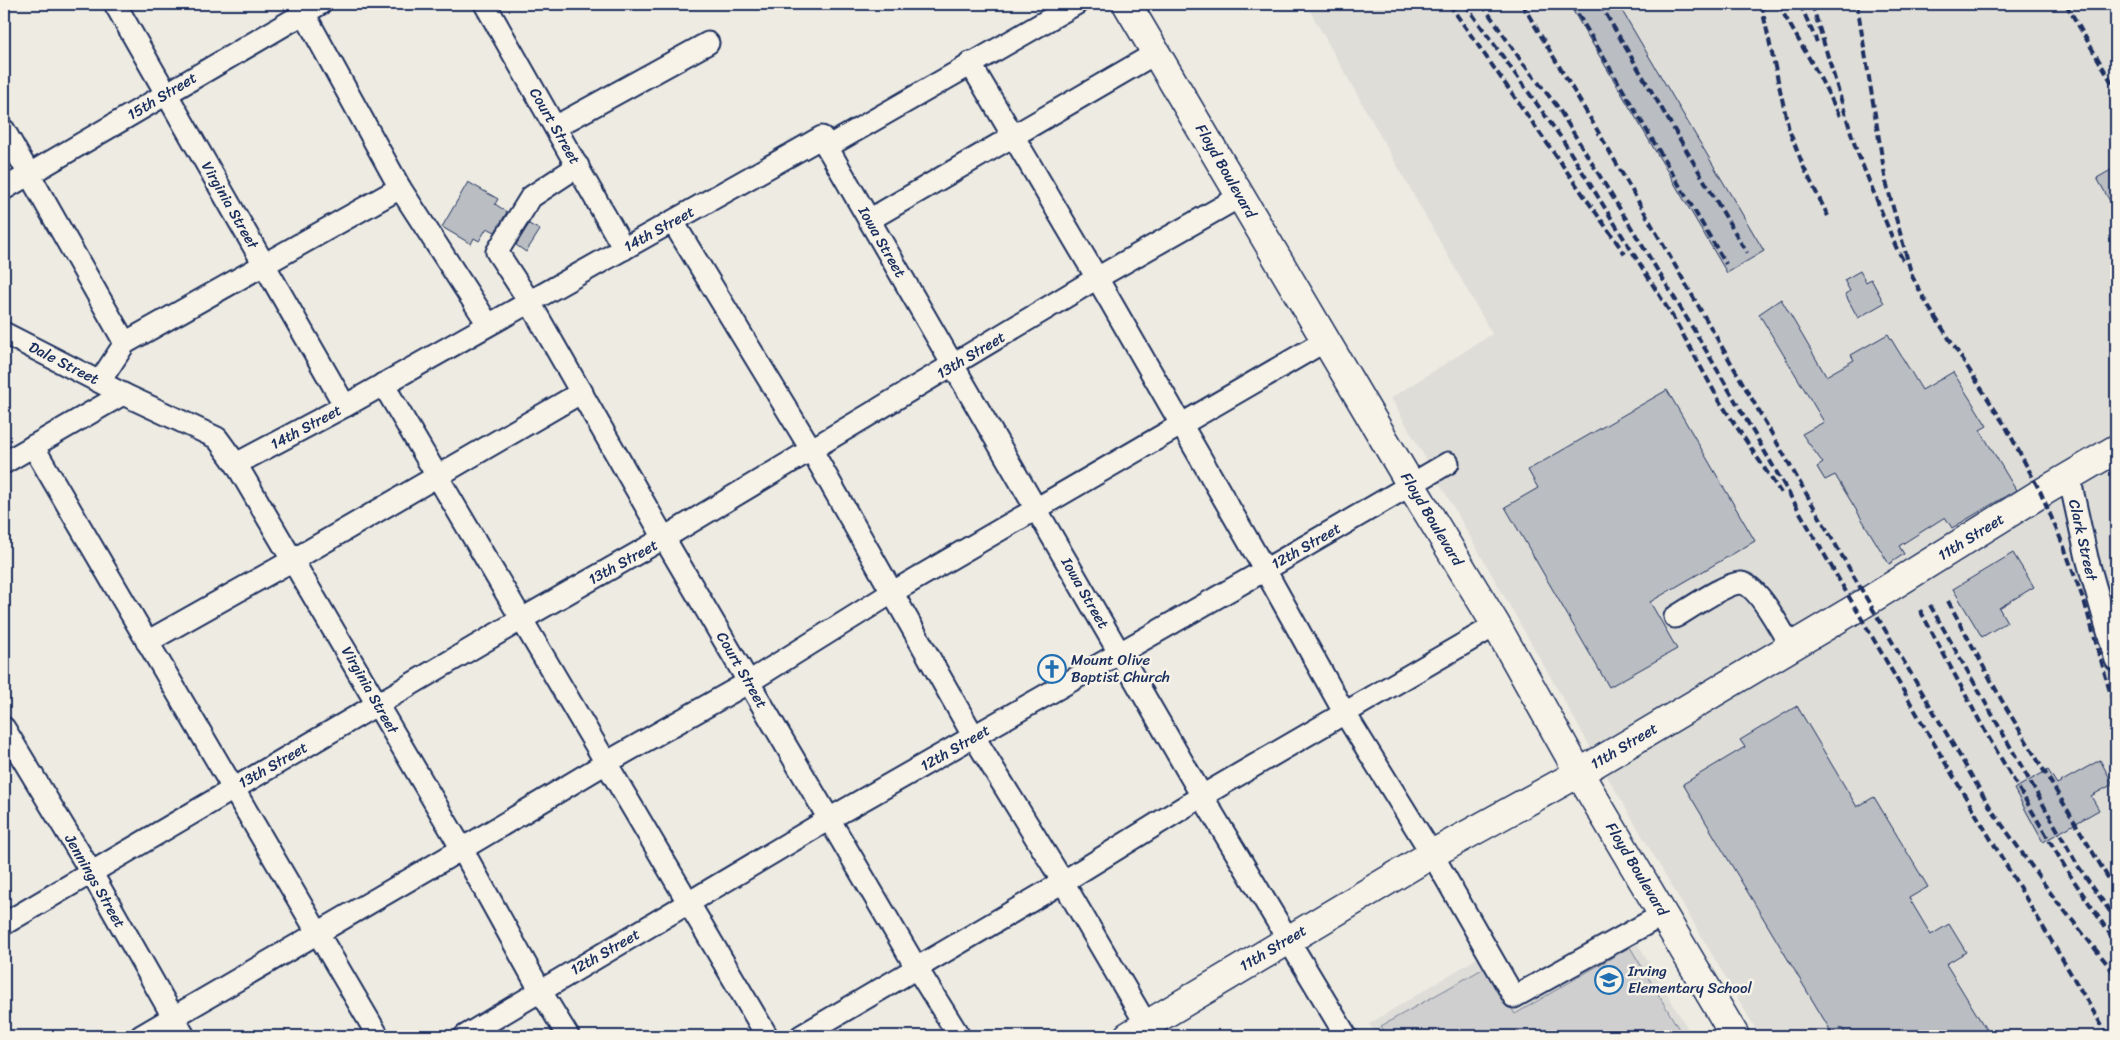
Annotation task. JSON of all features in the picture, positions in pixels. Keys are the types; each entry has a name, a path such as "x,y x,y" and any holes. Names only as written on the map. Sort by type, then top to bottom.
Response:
{"main road":[{"name":"Floyd Boulevard","path":"1127,4 1411,485 1496,625 1579,773 1735,1036"},
{"name":"11th Street","path":"1143,1032 1289,939 1432,854 1579,773 1791,646 2068,476 2116,449"}],"street":[{"name":"Virginia Street","path":"114,4 345,406"},
{"name":"Court Street","path":"485,4 624,249"},
{"path":"827,147 970,63 1076,4"},
{"name":"15th Street","path":"4,189 308,7"},
{"path":"308,7 400,188 488,324"},
{"path":"555,127 708,43"},
{"path":"869,220 1156,53"},
{"path":"970,63 1266,570 1344,712 1432,854 1514,997 1664,914"},
{"path":"4,130 125,343"},
{"name":"14th Street","path":"236,464 345,406 822,137 827,147"},
{"name":"Iowa Street","path":"827,147 1202,796 1346,1036"},
{"name":"Court Street","path":"578,166 530,197 497,252 529,301 664,538 916,967 959,1036"},
{"path":"100,382 125,343 265,266 400,188"},
{"name":"13th Street","path":"4,924 522,619 664,538 811,449 954,366 1097,278 1241,196"},
{"path":"673,222 811,449 974,737 1063,882 1143,1032"},
{"name":"Dale Street","path":"4,333 123,394"},
{"path":"141,1036 606,763 749,682 893,592 1325,340"},
{"path":"383,384 767,1036"},
{"path":"147,642 293,560 582,392"},
{"name":"Virginia Street","path":"123,394 217,438 236,464 378,704 568,1036"},
{"path":"4,463 123,394"},
{"path":"33,446 378,1036"},
{"name":"12th Street","path":"465,1036 829,819 1448,464"},
{"name":"Clark Street","path":"2068,476 2086,558 2116,660"},
{"path":"1675,617 1730,585 1742,583 1752,589 1759,597 1791,646"},
{"path":"800,1036 1063,882 1202,796 1344,712 1496,625"},
{"name":"Jennings Street","path":"5,731 91,872 184,1036"}],"shaded area":[{"path":"1306,4 2116,4 2116,1036 1760,1036 1607,776 1391,398 1492,334"},
{"name":"Irving Elementary School","path":"1635,939 1692,1036 1377,1036 1369,1024 1482,955 1513,1005"},
{"name":"Irving Elementary School","path":"1630,947 1683,1036 1387,1036 1381,1026 1486,967 1515,1014"}],"building":[{"path":"1569,4 1618,4 1764,251 1727,273"},
{"path":"2116,167 2116,212 2097,178"},
{"path":"468,182 498,199 495,204 507,212 495,232 487,228 479,241 474,238 471,244 442,227"},
{"path":"529,224 540,230 526,252 516,245"},
{"path":"1860,271 1866,282 1871,279 1884,303 1858,318 1845,294 1850,291 1844,280"},
{"path":"1781,299 1826,376 1854,360 1851,355 1888,334 1922,390 1953,372 1987,426 1980,430 2016,490 1952,528 1945,517 1899,546 1904,554 1889,564 1835,475 1825,480 1817,467 1823,463 1802,434 1824,422 1759,314"},
{"path":"1667,390 1755,541 1650,602 1677,649 1609,687 1505,507 1538,488 1528,470"},
{"path":"2013,553 2034,587 1999,608 2007,622 1982,637 1953,589"},
{"path":"1797,706 1857,807 1874,797 1928,887 1909,898 1931,935 1949,924 1966,952 1946,964 1990,1036 1847,1036 1841,1027 1832,1033 1683,784 1745,747 1740,740"},
{"path":"2100,760 2113,784 2091,796 2099,810 2043,842 2014,789 2048,770 2057,784"}],"railway":[{"path":"1449,4 1625,254"},
{"path":"1465,4 1562,139 1676,322 1720,402 1781,493"},
{"path":"1482,4 1522,62 1557,106 1697,335 1946,764 2108,1036"},
{"path":"1522,4 1596,128 1868,601 1993,812 2052,895 2116,975"},
{"path":"1572,4 1726,264"},
{"path":"1600,4 1747,253"},
{"path":"1761,4 1789,130 1804,168 1828,216"},
{"path":"1778,4 1841,118"},
{"path":"1800,4 1817,42"},
{"path":"1812,4 1856,149 1903,260"},
{"path":"1857,4 1886,182 1912,276 1928,306 2006,427 2041,493 2085,604 2116,713"},
{"path":"2066,4 2116,90"},
{"path":"1948,601 2001,699 2116,891"},
{"path":"1930,605 2078,866 2116,920"},
{"path":"1920,610 1986,733 2068,872 2116,943"}],"place":[{"name":"Mount Olive Baptist Church","path":"1052,669"},
{"name":"Irving Elementary School","path":"1609,980"}]}
